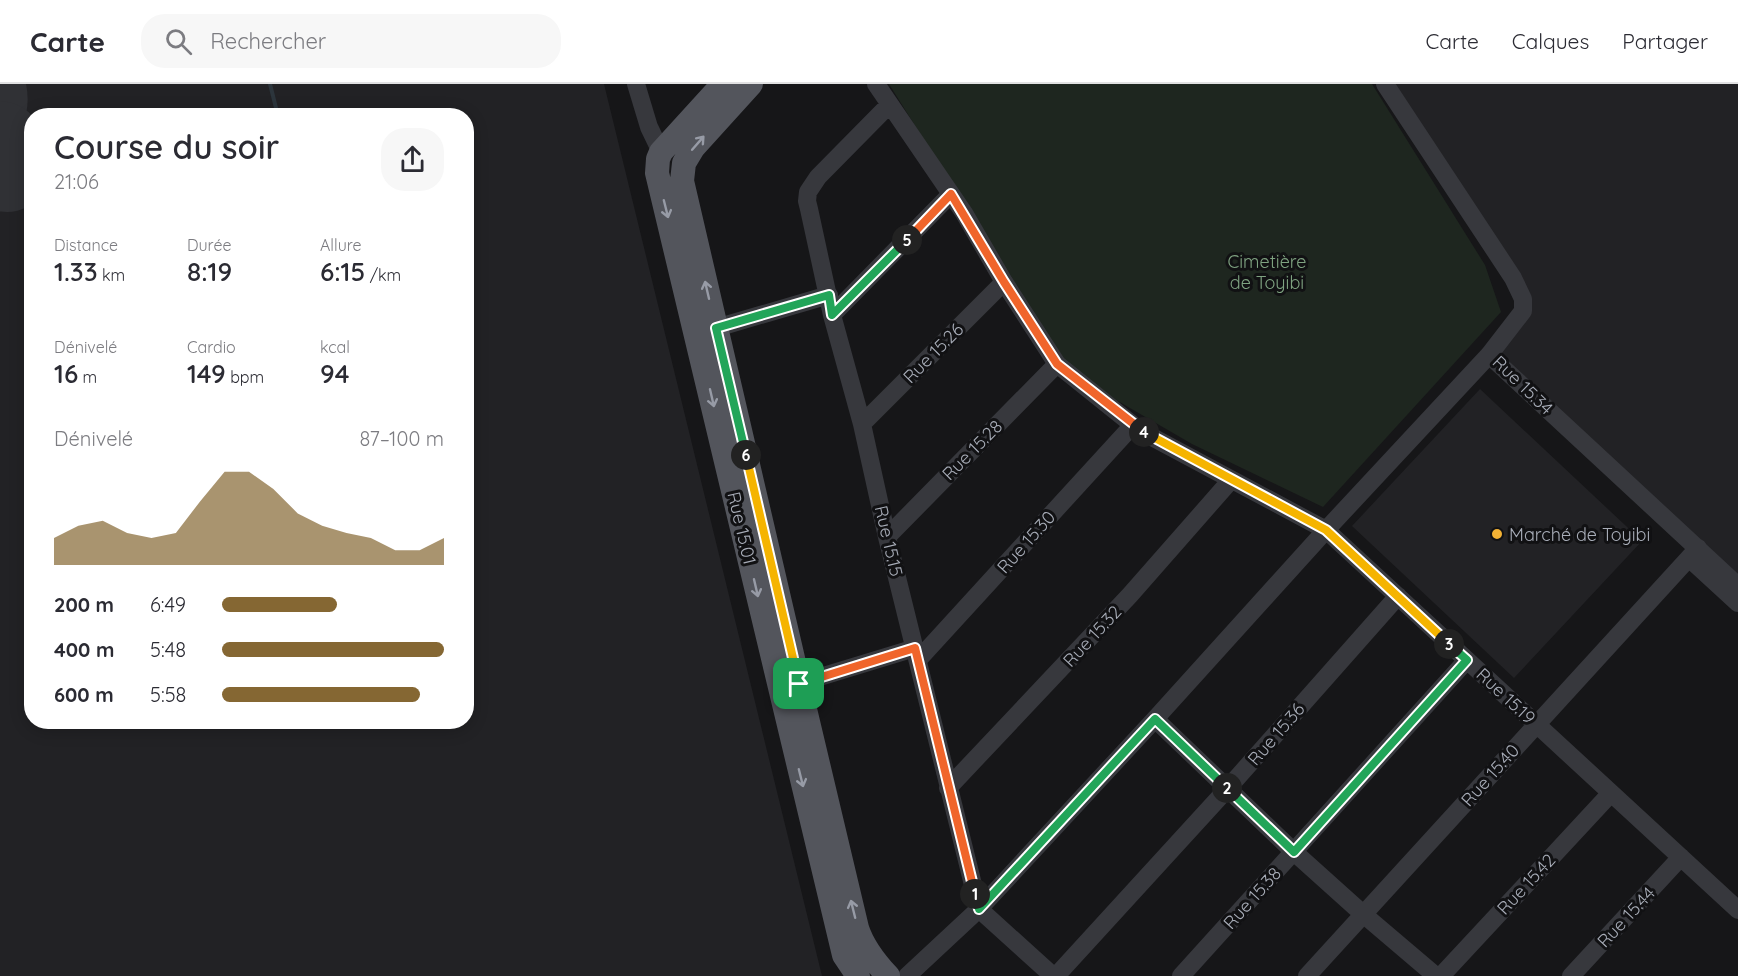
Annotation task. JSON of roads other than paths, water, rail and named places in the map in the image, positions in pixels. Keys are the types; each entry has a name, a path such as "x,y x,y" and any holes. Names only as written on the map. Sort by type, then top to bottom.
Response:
{"main road":[{"path":"661,152 723,84"},
{"name":"Rue 15.01","path":"751,84 693,148 682,169 682,181 716,328 844,965"},
{"name":"Rue 15.01","path":"661,152 657,173 696,333 789,686 857,928 874,971"},
{"path":"844,965 874,971"}],"street":[{"name":"Rue 15.01","path":"636,84 649,127 661,152"},
{"name":"Rue 15.19","path":"876,84 951,194 1057,364 1133,425 1152,437 1326,530 1738,910"},
{"name":"Rue 15.34","path":"1384,84 1513,279 1523,299 1523,311 1489,354 1693,553 1738,586"},
{"name":"Rue 15.15","path":"889,105 818,177 808,192 809,209 832,315 862,424 887,537 979,909"},
{"path":"832,315 951,194"},
{"name":"Rue 15.26","path":"862,424 1004,282"},
{"path":"716,328 829,295"},
{"path":"907,976 979,909 1489,354"},
{"name":"Rue 15.28","path":"887,537 1057,364"},
{"name":"Rue 15.30","path":"916,654 1133,425"},
{"name":"Rue 15.32","path":"948,788 1130,596 1231,480"},
{"path":"1693,553 1738,603"},
{"name":"Rue 15.40","path":"1307,976 1693,553"},
{"name":"Rue 15.36","path":"1054,976 1228,788 1398,596"},
{"path":"789,686 916,654"},
{"name":"Rue 15.38","path":"1181,976 1467,660"},
{"path":"1155,719 1294,852 1436,976"},
{"name":"Rue 15.42","path":"1441,976 1611,793"},
{"name":"Rue 15.44","path":"1571,976 1681,857"},
{"path":"979,909 1054,976"}],"waterway":[{"path":"270,84 276,108"}],"place":[{"name":"Marché de Toyibi","path":"1497,534"}],"park label":[{"name":"Cimetière de Toyibi","path":"1267,271"}]}
